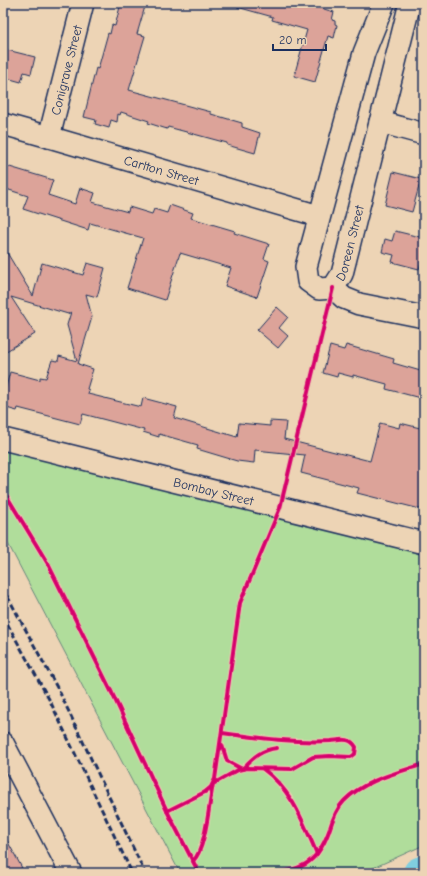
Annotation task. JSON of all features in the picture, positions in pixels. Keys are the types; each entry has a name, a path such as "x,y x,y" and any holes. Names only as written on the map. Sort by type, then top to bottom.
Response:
{"street":[{"name":"Conigrave Street","path":"49,137 83,3"},
{"name":"Doreen Street","path":"384,3 364,53 306,267 308,281 319,289 333,288 342,274 410,3"},
{"path":"380,122 424,134"},
{"name":"Carlton Street","path":"3,124 319,216"},
{"path":"333,288 344,298 359,304 424,317"},
{"name":"Bombay Street","path":"3,439 424,543"},
{"path":"3,743 71,873"}],"green space":[{"path":"3,448 424,554 424,845 362,873 180,873 3,534"}],"building":[{"path":"121,3 146,3 137,34 145,36 129,90 211,112 211,114 242,123 242,127 260,133 255,153 227,145 227,143 168,127 167,129 148,123 149,121 121,112 120,115 118,114 117,122 111,120 109,128 95,124 96,120 84,117 96,68 98,69 108,33 110,34 112,25 115,26"},
{"path":"237,3 304,3 334,12 332,20 335,21 335,24 337,25 334,38 328,36 315,82 294,76 307,30 272,20 273,17 237,7"},
{"path":"3,49 35,57 31,74 24,72 21,82 3,77"},
{"path":"3,165 53,180 48,195 75,204 80,188 95,193 92,202 128,212 129,207 152,214 154,209 167,213 170,205 193,213 191,218 235,231 234,233 269,244 264,259 269,261 257,297 225,286 231,268 180,253 165,300 127,288 143,238 90,223 88,230 23,209 28,196 3,188"},
{"path":"393,172 421,179 412,212 385,205"},
{"path":"395,231 424,238 424,263 421,262 419,269 392,262 394,255 382,252 385,239 392,241"},
{"path":"3,246 33,296 42,263 83,275 87,263 105,268 97,297 86,294 92,317 78,364 93,369 87,389 89,390 88,394 141,407 143,398 177,407 174,418 237,437 239,423 270,426 270,421 286,422 284,439 370,461 380,423 399,428 400,423 424,429 424,510 357,493 359,488 301,473 305,455 255,450 254,463 237,461 197,449 198,445 159,434 159,437 143,432 144,430 83,414 80,424 18,408 17,411 3,407 3,398 10,372 40,380 40,377 46,378 52,360 58,361 59,356 77,361 67,325 71,312 68,314 11,297 35,334 3,353"},
{"path":"277,307 288,317 279,328 288,336 278,348 257,330"},
{"path":"346,345 394,359 393,363 424,372 424,399 386,389 387,384 353,375 353,377 338,373 337,377 323,373 330,346 344,350"},
{"path":"3,833 22,868 13,873 3,873"}],"waterway":[{"path":"419,873 424,871"}],"railway":[{"path":"3,588 60,693 145,873"},
{"path":"3,616 50,701 132,873"}],"cycle path":[{"path":"167,811 205,792 211,787 215,779 240,603 280,508 333,288"},
{"path":"3,490 48,564 112,693 167,811 199,873"},
{"path":"193,861 201,847 204,836 213,784 238,770 247,768 292,769 313,757 351,757 355,754 356,747 348,740 290,741 222,733"},
{"path":"222,745 227,761 242,769 253,758 261,753 277,748"},
{"path":"265,873 288,871 306,864 313,859 324,842 339,808 352,794 371,782 424,764"},
{"path":"263,769 282,787 296,807 317,854"}]}
